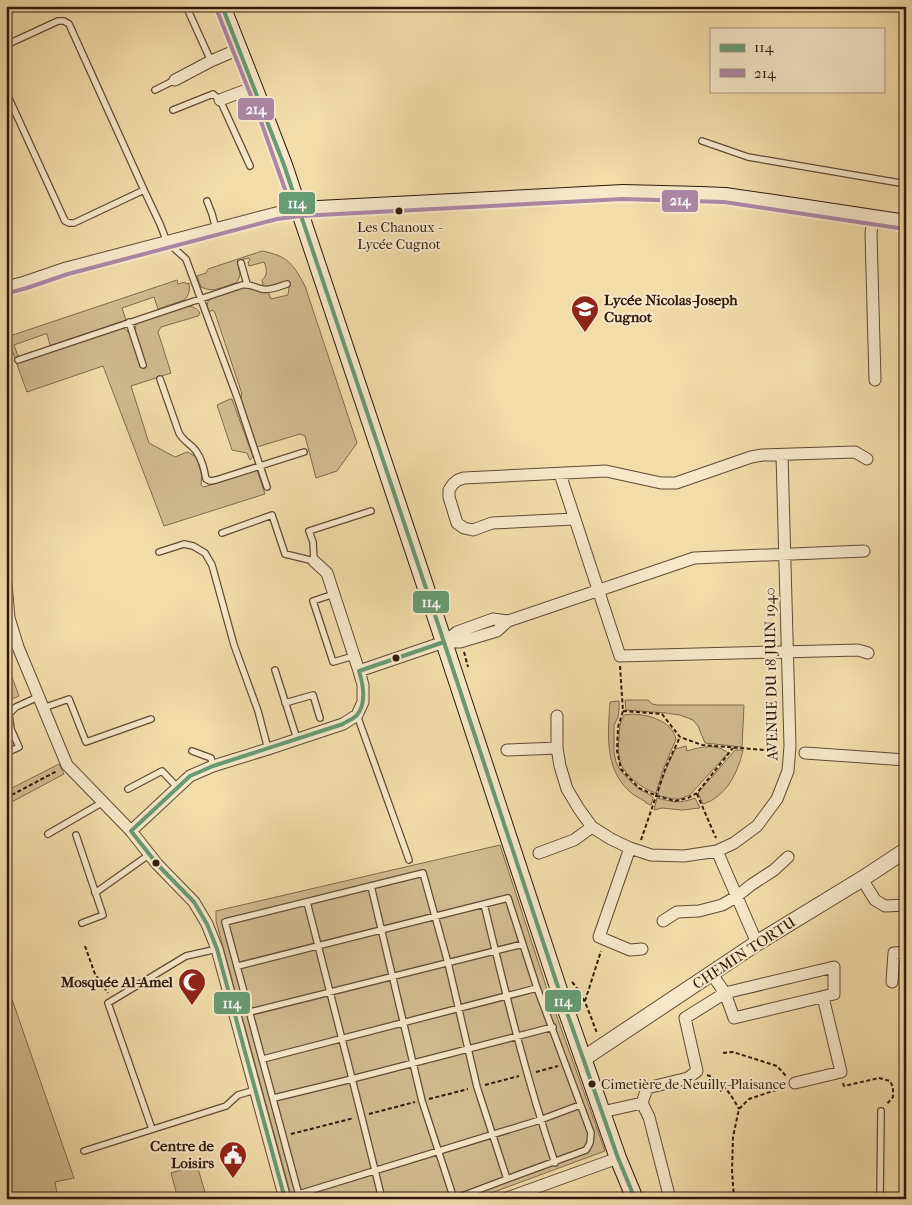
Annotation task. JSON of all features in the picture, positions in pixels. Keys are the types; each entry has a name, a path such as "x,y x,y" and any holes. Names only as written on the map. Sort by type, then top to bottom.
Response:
{"main road":[{"path":"222,6 284,164 536,921 566,1023 583,1058 618,1158 635,1199"},
{"path":"299,210 623,193 725,196 906,223"}],"street":[{"path":"175,80 239,49"},
{"path":"220,100 254,87"},
{"path":"6,287 66,268 276,213 299,210"},
{"path":"873,218 870,233 875,380"},
{"path":"6,295 25,282"},
{"path":"574,519 492,523 473,530 464,528 458,523 449,497 449,490 458,480 464,478 606,471 651,482 676,483 751,457 762,455 856,452 867,459"},
{"name":"AVENUE DU 18 JUIN 1940","path":"557,716 557,748 567,789 592,827 611,839 651,855 684,856 719,850 734,844 757,826 777,798 788,771 790,752 782,455"},
{"path":"560,474 620,656 858,650 868,653"},
{"path":"359,671 444,642 457,632 493,619 508,621 694,558 864,551"},
{"path":"131,831 190,776 213,766 343,724 357,715 363,702 363,685 327,573 314,560"},
{"path":"6,583 9,618 18,647 67,766 131,831 194,902 207,924 217,949 284,1199"},
{"path":"507,750 557,748"},
{"path":"805,753 906,760"},
{"path":"539,853 574,840 592,827"},
{"path":"634,849 599,937 630,950 642,949"},
{"path":"719,850 736,897 757,943"},
{"name":"CHEMIN TORTU","path":"583,1058 757,943 906,850"},
{"path":"664,921 677,912 699,911 722,905 774,870 788,857"},
{"path":"862,879 875,900 885,906 906,906"},
{"path":"892,982 894,953 906,952"},
{"path":"670,1199 650,1117 642,1103 647,1088 688,1078 698,1071 685,1018 724,993 834,967 834,994 734,1018 724,993 712,972"},
{"path":"795,1083 841,1072 823,997"},
{"path":"602,1112 642,1103"},
{"path":"504,1199 618,1158"}],"lane":[{"path":"186,6 210,62"},
{"path":"6,45 58,21 64,21 69,24 167,242 186,260 237,397 267,487"},
{"path":"155,90 175,80"},
{"path":"6,92 65,221 69,224 144,190"},
{"path":"173,110 213,94 220,100 250,166"},
{"path":"702,142 748,157 906,184"},
{"path":"207,201 216,229"},
{"path":"242,263 247,284"},
{"path":"18,360 242,285 253,285 267,290 287,284"},
{"path":"130,322 143,365"},
{"path":"160,379 179,433 182,439 196,451 202,462 206,479 210,481 216,480 304,452"},
{"path":"222,533 272,515 285,554 314,560 313,542 309,531 371,511"},
{"path":"159,552 184,544 193,546 205,553 212,565 234,645 258,711 268,749"},
{"path":"334,594 313,601 333,662 354,656"},
{"path":"275,670 297,740"},
{"path":"286,703 313,695 320,718"},
{"path":"6,753 19,747 11,729 9,714 16,707 38,697"},
{"path":"43,708 69,699 86,742 151,719"},
{"path":"357,715 409,860"},
{"path":"192,751 211,758 213,766"},
{"path":"128,789 162,772 178,788"},
{"path":"48,834 102,802"},
{"path":"76,835 103,915 82,922"},
{"path":"95,893 150,854"},
{"path":"507,1179 492,1134 477,1087 448,963 423,873 225,922 300,1196 375,1170 492,1134 540,1120 580,1105"},
{"path":"238,966 382,930 435,916 508,898 537,988 591,1133 586,1150 454,1199 422,1100 403,1023 393,977 382,930 371,886"},
{"path":"307,902 382,1199"},
{"path":"484,904 527,1074 555,1163"},
{"path":"250,1012 523,944"},
{"path":"152,1129 108,1003 186,956 217,949"},
{"path":"263,1059 537,988"},
{"path":"274,1098 552,1027"},
{"path":"84,1151 226,1106 238,1095 255,1090"},
{"path":"880,1199 881,1111"}],"path":[{"path":"620,656 623,711 618,726 617,751 621,769 639,788 675,801 688,798 697,793 733,748"},
{"path":"623,711 662,714 680,737 702,745 790,752"},
{"path":"634,849 657,796 666,767 680,737"},
{"path":"6,798 67,766"},
{"path":"697,793 719,850"},
{"path":"584,1001 606,940"},
{"path":"85,946 95,974 112,1000"},
{"path":"723,1053 733,1052 776,1066 795,1083"},
{"path":"698,1071 715,1078 733,1097 739,1109"},
{"path":"841,1072 844,1086 879,1078 890,1081 893,1087 893,1097 881,1111"},
{"path":"734,1199 732,1171 733,1137 739,1109 749,1099 795,1083"}],"shaded area":[{"path":"262,251 278,255 289,262 305,286 357,443 337,471 316,478 305,436 300,434 257,447 242,403 242,394 215,313 213,310 209,312 207,306 208,301 213,297 245,286 268,292 271,299 288,295 289,288 286,282 269,287 261,286 266,272 264,262 249,266 249,258 237,261 240,274 236,283 214,290 206,289 201,287 197,276 206,273 208,269"},
{"path":"177,280 178,284 189,283 189,293 184,300 158,309 154,297 122,308 126,320 52,345 50,345 47,334 45,334 14,345 18,356 15,358 7,337"},
{"path":"183,306 193,307 200,313 198,316 161,327 158,332 171,373 131,386 149,443 175,457 187,452 197,458 202,469 201,485 204,487 257,470 265,494 164,526 103,366 27,392 16,362 121,328 131,335 142,367 146,366 135,330 136,324 138,321"},
{"path":"232,399 253,457 250,460 247,453 232,450 217,405"},
{"path":"6,661 19,696 6,702"},
{"path":"625,700 648,700 652,704 657,705 744,705 742,747 705,743 698,726 693,720 680,715 626,710"},
{"path":"619,701 618,717 614,725 616,762 620,770 633,784 652,796 651,805 629,791 615,772 611,761 609,749 610,702"},
{"path":"632,714 659,720 669,727 676,739 656,793 635,781 622,767 620,762 618,747 621,723 624,715"},
{"path":"686,746 687,751 703,747 714,747 728,753 690,795 679,799 660,796 658,794 661,782 675,749"},
{"path":"735,750 743,750 738,767 730,783 718,796 703,804 698,793"},
{"path":"59,764 64,774 6,805 6,791"},
{"path":"657,798 676,802 695,798 700,808 682,810 662,808 654,810"},
{"name":"Cimetière de Neuilly-Plaisance","path":"500,845 547,989 605,1151 475,1199 292,1199 216,921 216,911"},
{"path":"6,982 74,1178 55,1182 58,1199 6,1199"},
{"path":"197,1165 207,1199 178,1199 171,1173"}],"transit line":[{"name":"114","path":"222,6 284,165 558,987 618,1158 635,1199"},
{"name":"214","path":"216,8 259,116 293,212"},
{"name":"214","path":"8,293 68,274 277,219 300,216 623,199 724,202 905,229"},
{"name":"114","path":"131,831 190,776 213,766 343,724 354,718 360,710 363,699 363,687 359,671 444,642"},
{"name":"114","path":"131,831 157,864 194,902 207,924 217,949 285,1199"}],"place":[{"name":"Les Chanoux - Lycée Cugnot","path":"399,211"},
{"name":"Lycée Nicolas-Joseph Cugnot","path":"585,333"},
{"name":"Mosquée Al-Amel","path":"192,1006"},
{"name":"Cimetière de Neuilly-Plaisance","path":"592,1084"},
{"name":"Centre de Loisirs","path":"233,1179"}]}
